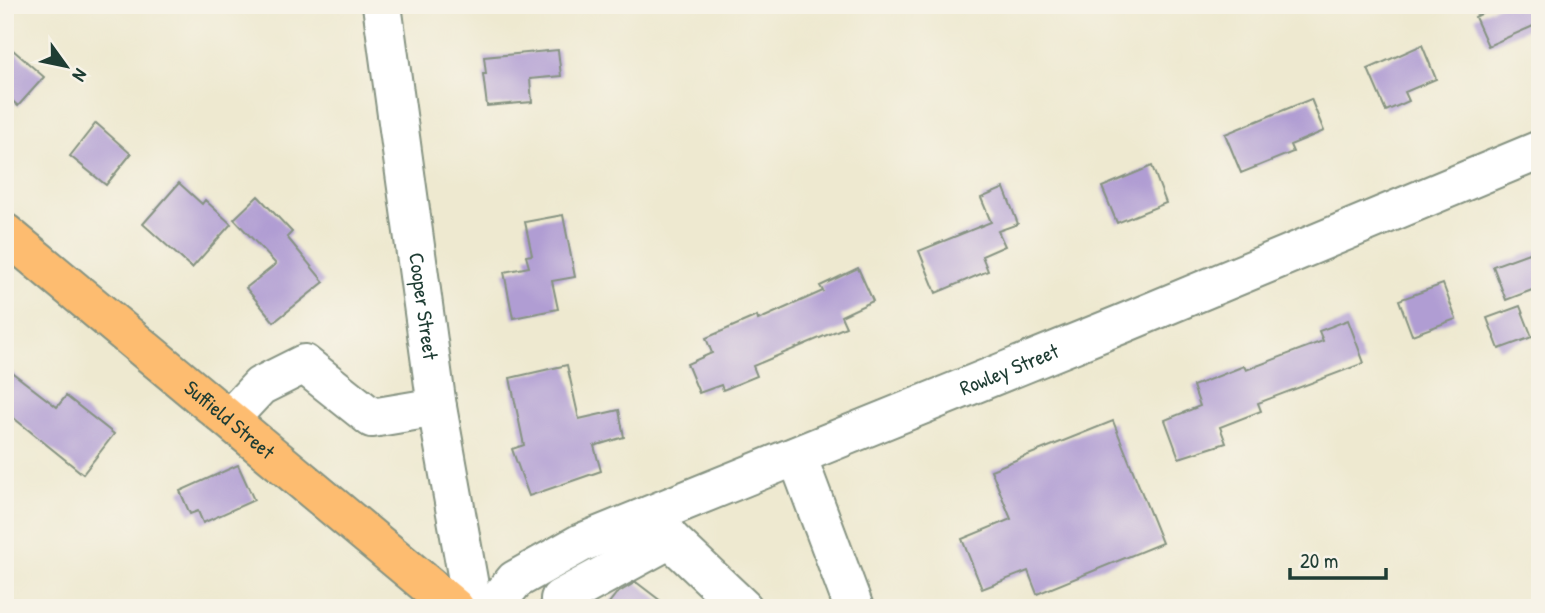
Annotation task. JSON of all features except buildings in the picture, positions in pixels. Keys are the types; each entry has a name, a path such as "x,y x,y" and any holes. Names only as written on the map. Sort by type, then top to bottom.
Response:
{"main road":[{"name":"Suffield Street","path":"5,233 455,608"}],"street":[{"name":"Cooper Street","path":"382,5 437,407 473,608"},
{"name":"Rowley Street","path":"492,608 515,580 555,591 581,544 661,527 797,456 1540,150"},
{"path":"230,418 260,386 304,364 372,418 437,407"},
{"path":"797,456 854,608"},
{"path":"661,527 743,608"}]}
